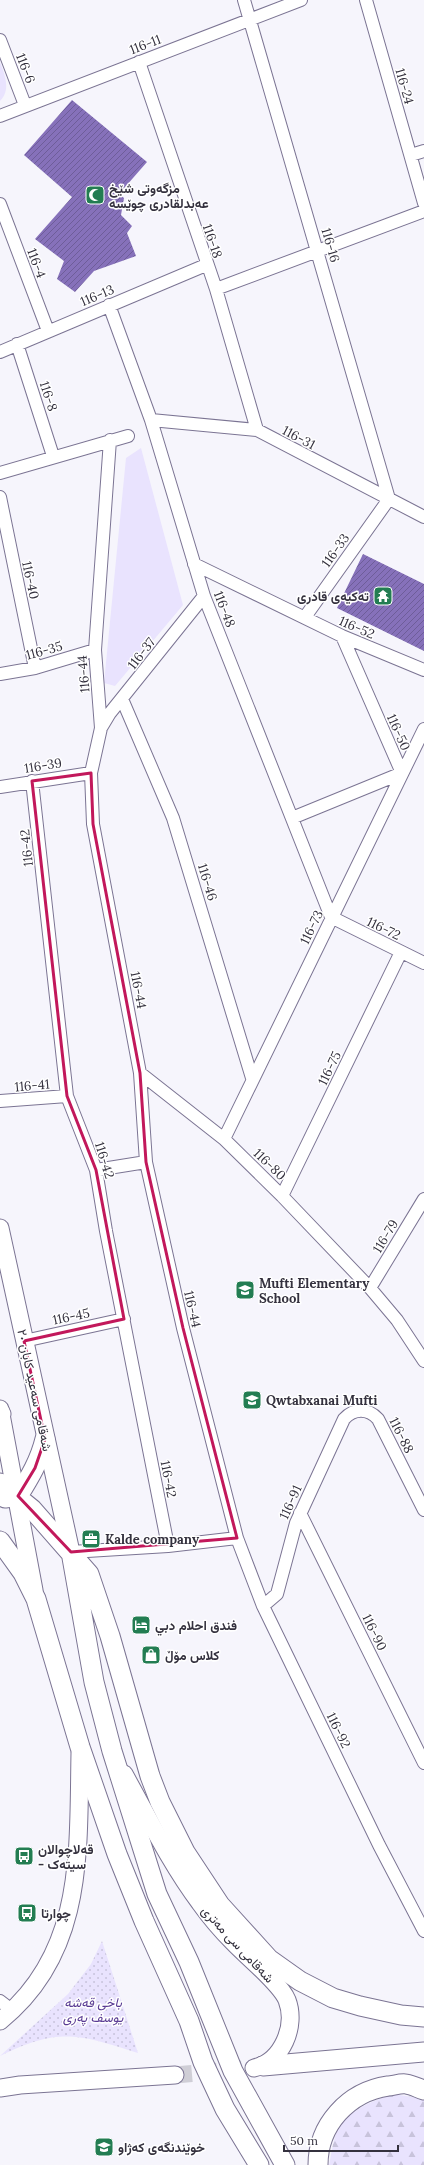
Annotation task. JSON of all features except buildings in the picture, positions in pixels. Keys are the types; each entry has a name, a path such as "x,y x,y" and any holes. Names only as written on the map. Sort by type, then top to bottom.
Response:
{"main road":[{"name":"شەقامی سەعید کابان ٢٠","path":"0,1228 45,1439 71,1552"},
{"path":"0,1413 9,1497 36,1599 80,1747 117,1854 144,1921 190,2021 203,2062 226,2109 259,2165"},
{"path":"9,1497 35,1468 45,1439"},
{"path":"0,1483 9,1497 46,1523 84,1567 93,1582 150,1776 160,1802 185,1852 220,1905 269,1959 300,1981 334,1998 360,2006 401,2015 424,2017"},
{"path":"0,1541 22,1573 36,1599"},
{"path":"71,1552 94,1682 112,1751 157,1894 189,1962 233,2070 285,2165"},
{"path":"4,2011 40,1978 59,1944 67,1917 73,1896 77,1858 80,1747"},
{"name":"شەقامی سی مەتری","path":"112,1751 175,1864 200,1903 233,1942 278,1987 286,1998 290,2015 288,2034 277,2054 258,2067"},
{"path":"258,2067 424,2052"},
{"path":"0,2088 20,2085 175,2075"},
{"path":"318,2165 318,2155 323,2134 336,2114 352,2099 377,2088 405,2084 424,2090"}],"street":[{"name":"116-16","path":"244,0 389,498"},
{"name":"116-11","path":"0,116 25,105 301,0"},
{"name":"116-24","path":"366,0 424,203"},
{"name":"116-6","path":"0,40 25,105"},
{"name":"116-18","path":"139,62 206,265 216,289 257,430"},
{"path":"411,155 424,151"},
{"name":"116-4","path":"0,204 48,331"},
{"path":"216,289 424,212"},
{"name":"116-13","path":"0,352 206,265"},
{"name":"116-48","path":"109,305 151,420 204,596 331,917"},
{"name":"116-8","path":"17,344 53,456"},
{"name":"116-31","path":"151,420 257,430 424,517"},
{"path":"0,473 53,456 128,436"},
{"name":"116-44","path":"110,440 95,650 100,728 91,772 93,824 140,1072 146,1162 183,1328 236,1538"},
{"name":"116-40","path":"0,497 35,668"},
{"name":"116-33","path":"305,618 389,498"},
{"name":"116-52","path":"194,564 342,636 424,670"},
{"name":"116-37","path":"100,728 204,596"},
{"name":"116-50","path":"342,636 402,773"},
{"name":"116-35","path":"0,674 35,668 95,650"},
{"name":"116-46","path":"122,699 173,818 252,1078"},
{"name":"116-73","path":"224,1139 252,1078 424,729"},
{"name":"116-39","path":"0,787 91,772"},
{"path":"292,818 402,773"},
{"name":"116-42","path":"32,781 67,1096 96,1170 168,1546"},
{"name":"116-72","path":"331,917 424,963"},
{"name":"116-75","path":"282,1196 401,952"},
{"name":"116-80","path":"140,1072 224,1139 282,1196 370,1288 397,1320 424,1361"},
{"name":"116-41","path":"0,1101 67,1096"},
{"path":"96,1170 146,1162"},
{"name":"116-79","path":"370,1288 424,1199"},
{"name":"116-45","path":"24,1341 124,1320"},
{"name":"116-88","path":"353,1412 364,1410 370,1412 378,1420 424,1510"},
{"name":"116-91","path":"263,1606 277,1594 292,1535 300,1513 344,1419 353,1412"},
{"name":"116-90","path":"300,1513 421,1749 424,1764"},
{"path":"71,1552 168,1546 236,1538"},
{"name":"116-92","path":"236,1538 263,1606 379,1845 424,1931"}],"highlighted area":[{"path":"91,773 93,824 140,1073 146,1162 183,1328 237,1538 71,1552 18,1496 35,1468 45,1439 24,1341 124,1319 96,1170 67,1096 32,781"}],"green space":[{"path":"0,62 5,77 6,87 0,101"},
{"path":"141,448 183,605 115,686 104,683 126,458"},
{"name":"باخی قەشە یوسف پەری","path":"102,1941 138,2053 99,2041 69,2036 54,2037 38,2041 0,2056 68,1994 91,1964"},
{"path":"394,2094 424,2099 424,2165 329,2165 335,2137 344,2121 351,2114 367,2104"}],"tunnel":[{"path":"175,2075 254,2068"}],"place":[{"name":"مزگەوتی شێخ عەبدلقادری چوێسە","path":"95,195"},
{"name":"تەکیەی قادری","path":"383,596"},
{"name":"Mufti Elementary School","path":"245,1290"},
{"name":"Qwtabxanai Mufti","path":"252,1400"},
{"name":"Kalde company","path":"91,1539"},
{"name":"فندق احلام دبي","path":"141,1625"},
{"name":"کلاس مۆڵ","path":"151,1655"},
{"name":"قەلاچوالان - سیتەک","path":"24,1856"},
{"name":"چوارتا","path":"27,1913"},
{"name":"خوێندنگەی کەژاو","path":"104,2147"}]}
